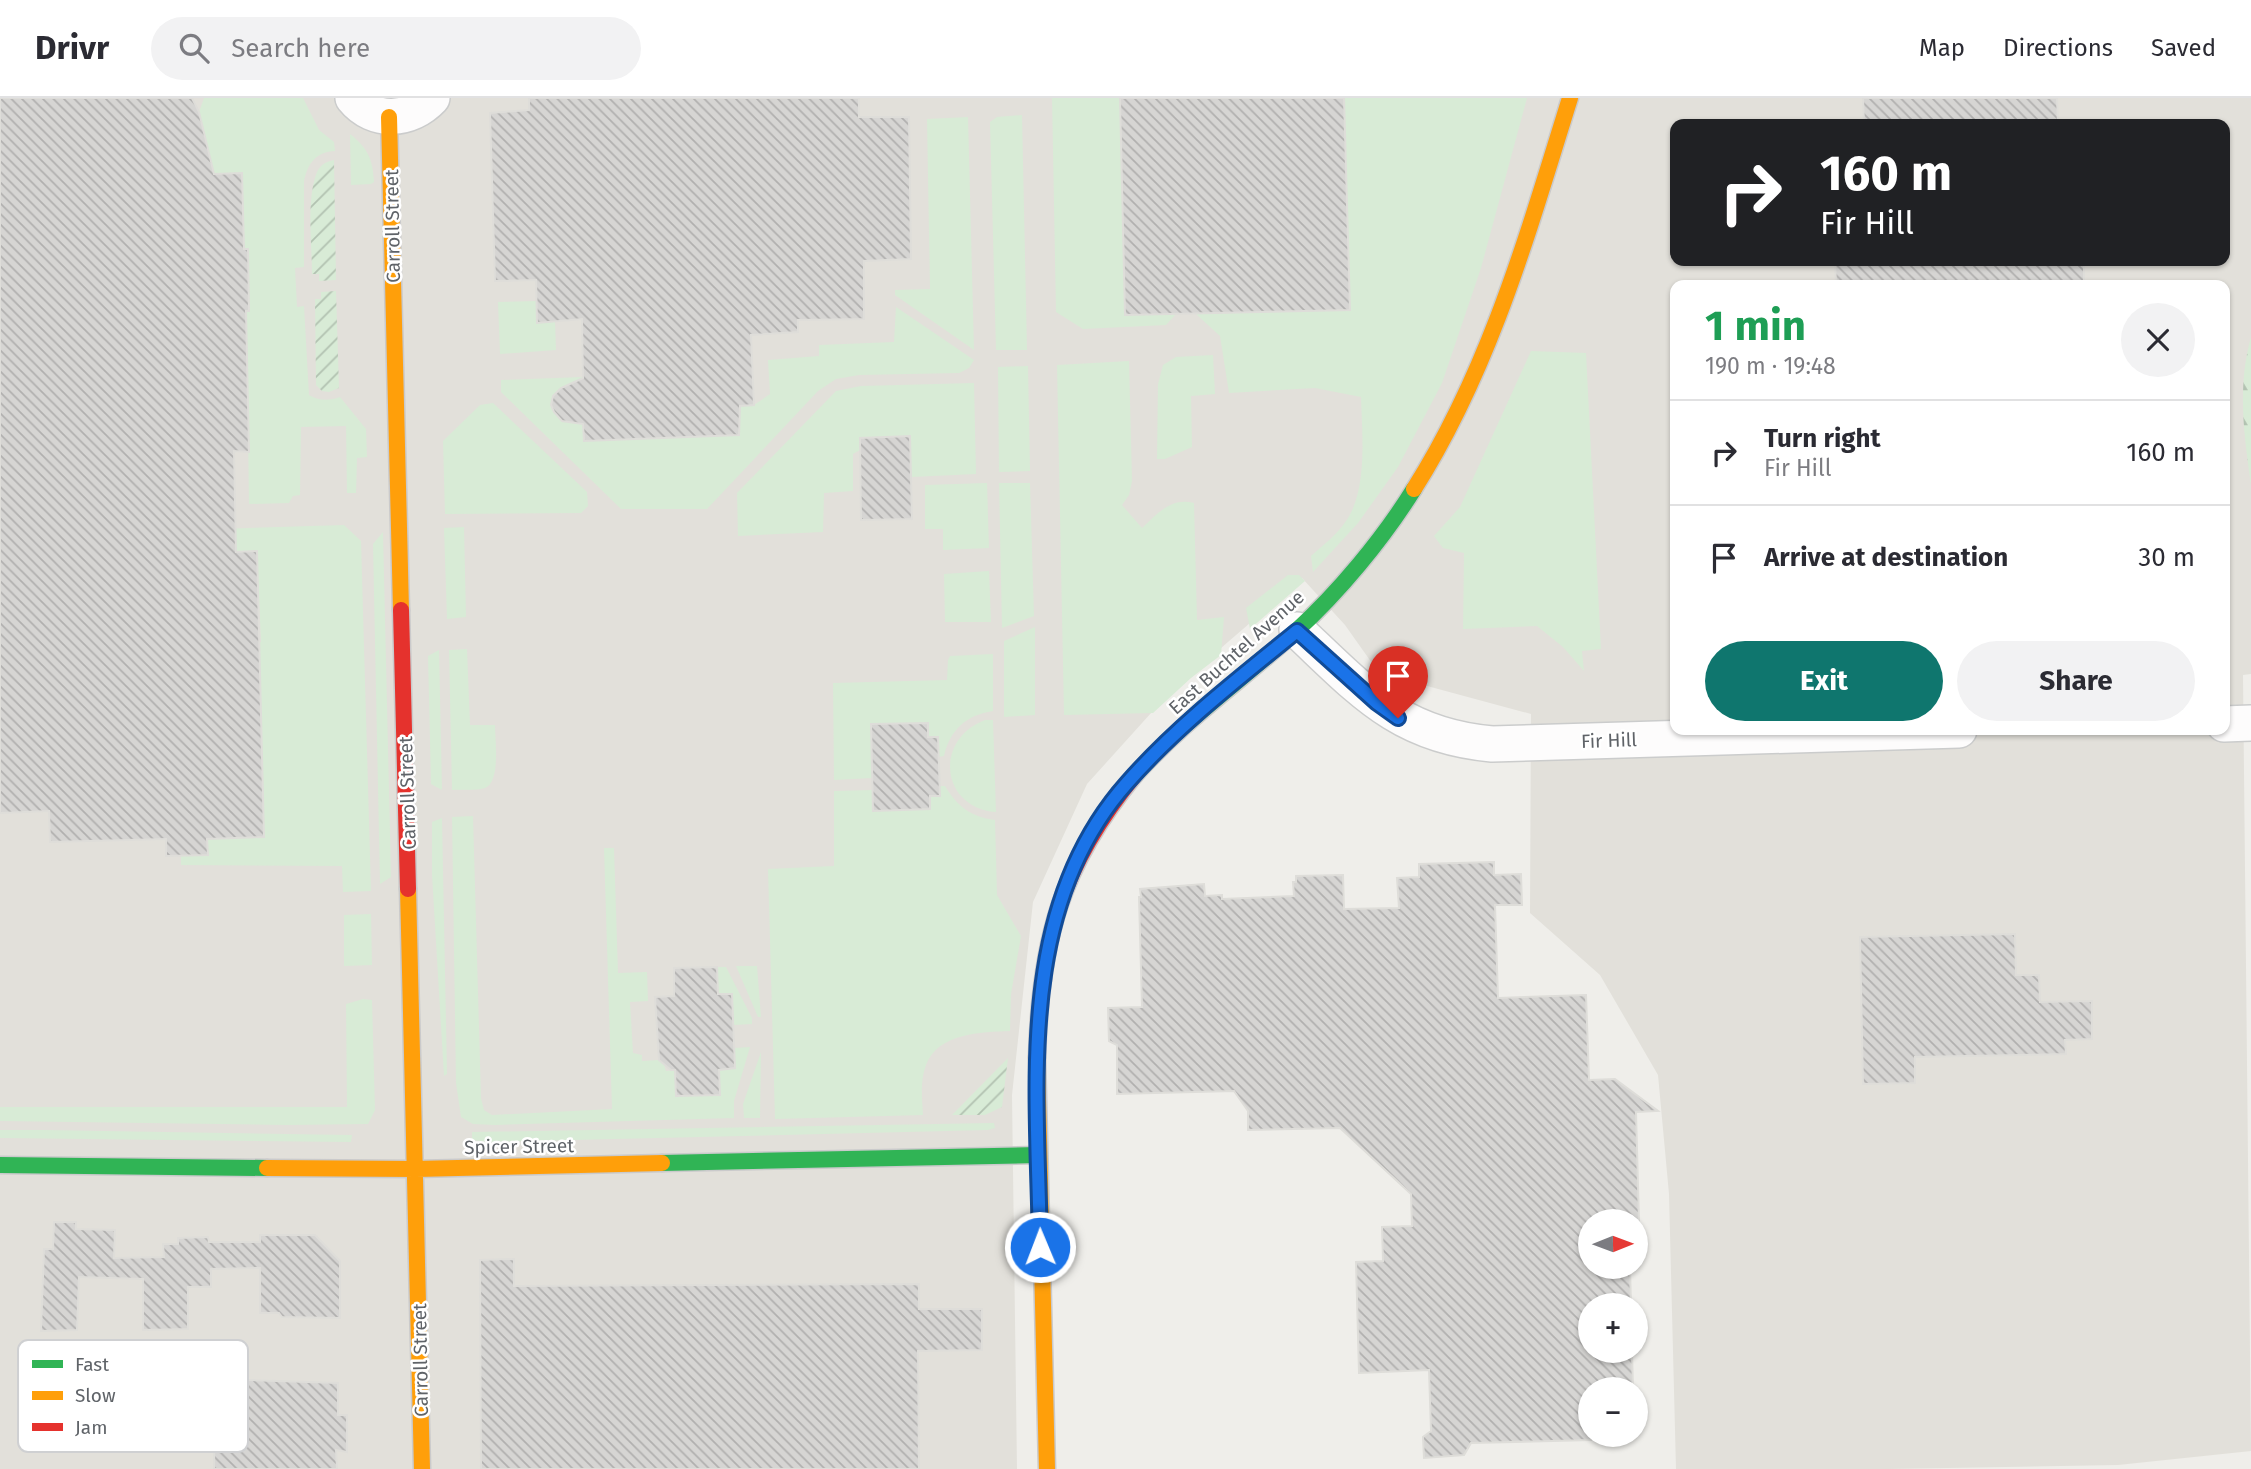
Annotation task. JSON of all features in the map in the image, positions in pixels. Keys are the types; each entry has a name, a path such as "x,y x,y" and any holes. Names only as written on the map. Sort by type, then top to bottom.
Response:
{"street":[{"path":"353,98 373,113 389,117 414,112 432,98"},
{"name":"East Buchtel Avenue","path":"1047,1469 1038,1155 1039,1014 1043,968 1053,922 1069,876 1093,830 1126,784 1170,739 1297,631 1386,530 1434,461 1459,415 1498,327 1570,98"},
{"name":"Carroll Street","path":"389,117 422,1469"},
{"name":"Fir Hill","path":"1297,631 1377,703 1398,718 1422,729 1469,742 1492,744 1792,735"},
{"path":"2230,724 2251,723"},
{"name":"Spicer Street","path":"0,1165 416,1169 1038,1155"}],"shaded area":[{"path":"0,98 2251,98 2251,674 2243,675 2251,1451 2118,1465 1676,1469 1669,1194 1658,1075 1600,975 1530,913 1531,714 1379,673 1345,625 1302,578 1170,692 1087,784 1033,902 1012,1095 1017,1469 0,1469"}],"green space":[{"path":"204,98 303,98 319,130 334,142 335,151 318,156 308,169 304,181 304,267 295,268 297,307 304,306 309,395 324,400 340,397 366,429 367,457 357,458 356,493 347,493 346,426 301,427 300,495 293,496 289,503 249,504 247,344 239,312 249,310 242,173 214,174 199,112"},
{"path":"1052,98 1120,98 1125,315 1176,314 1166,325 1083,329 1056,312"},
{"path":"1344,98 1527,98 1481,268 1442,383 1398,467 1358,523 1313,572 1311,556 1342,526 1358,494 1362,461 1361,397 1315,388 1229,393 1220,336 1196,314 1350,310"},
{"path":"1022,115 1027,350 996,350 990,122 997,117"},
{"path":"968,117 974,350 895,295 895,290 930,289 927,119"},
{"path":"350,134 361,144 371,161 374,182 371,184 351,185"},
{"path":"334,160 336,280 319,281 319,274 312,274 312,195 317,172 324,164"},
{"path":"336,291 339,388 329,392 322,391 316,385 315,299 321,299 321,292"},
{"path":"536,301 537,323 555,321 556,350 500,354 498,302"},
{"path":"896,307 974,360 969,368 959,373 859,375 836,379 818,391 707,509 621,509 501,392 501,380 583,377 583,385 565,387 554,394 552,399 556,413 562,421 583,422 584,441 738,435 738,406 754,405 770,394 768,360 819,356 819,345 894,342"},
{"path":"2251,337 2251,485 2244,430 2243,392"},
{"path":"1531,351 1586,353 1601,649 1582,651 1584,671 1563,647 1537,626 1463,629 1464,553 1443,548 1434,536 1460,507"},
{"path":"1213,355 1215,394 1191,396 1192,447 1165,459 1157,459 1158,384 1163,365 1176,357"},
{"path":"1129,361 1132,481 1129,495 1122,505 1142,528 1171,505 1178,502 1194,503 1197,620 1224,617 1221,655 1153,713 1064,715 1057,365"},
{"path":"1028,366 1030,471 999,472 998,367"},
{"path":"974,383 976,474 911,477 910,436 860,438 860,450 853,454 853,491 824,493 823,532 738,536 737,493 836,391 861,386"},
{"path":"493,403 587,492 588,506 581,513 445,514 443,441 480,405"},
{"path":"987,483 989,548 943,550 943,529 925,529 925,485"},
{"path":"999,483 1030,483 1034,616 1002,628"},
{"path":"344,525 361,541 371,891 343,892 342,866 181,865 181,855 208,855 207,839 264,837 260,663 202,644 261,642 257,551 219,552 218,529"},
{"path":"464,527 466,617 447,619 444,528"},
{"path":"383,532 391,877 380,884 373,544"},
{"path":"989,571 991,622 945,622 944,574"},
{"path":"1288,575 1299,575 1305,581 1250,629 1246,608"},
{"path":"1035,627 1035,715 1004,717 1004,641"},
{"path":"467,649 470,725 495,725 495,769 490,784 485,788 452,790 449,650"},
{"path":"439,650 442,790 431,784 428,656"},
{"path":"993,654 993,711 975,716 961,725 950,739 944,756 938,757 928,737 927,723 871,724 872,778 834,780 833,683 947,680 950,656"},
{"path":"985,720 993,720 996,812 978,808 964,799 950,772 951,757 957,742 968,730"},
{"path":"939,786 945,786 965,809 995,820 997,895 1021,936 1011,994 1010,1031 962,1036 940,1046 932,1054 924,1071 923,1115 775,1119 768,869 834,866 834,791 873,790 873,811 929,809 930,796 939,796"},
{"path":"473,816 481,1098 484,1110 492,1115 612,1109 604,848 614,848 618,973 647,972 648,1001 630,1002 633,1053 642,1055 642,1061 659,1060 666,1071 675,1070 677,1096 719,1095 719,1070 735,1068 734,1048 750,1047 734,1101 734,1118 495,1125 473,1124 461,1117 456,1083 452,817"},
{"path":"442,818 447,1074 444,1076 432,875 432,822"},
{"path":"371,914 372,965 344,966 344,915"},
{"path":"736,966 757,966 761,1017 758,1017"},
{"path":"717,967 726,967 752,1018 752,1024 734,1025 732,994 718,994"},
{"path":"363,999 372,1000 375,1110 368,1124 0,1121 0,1107 347,1107 346,1004"},
{"path":"761,1052 760,1118 744,1118 743,1104"},
{"path":"1008,1058 1002,1107 985,1115 952,1115"},
{"path":"994,1123 995,1128 988,1130 488,1142 472,1140 472,1132"},
{"path":"0,1130 352,1135 351,1142 0,1138"}],"building":[{"path":"0,98 192,98 199,112 214,174 242,173 244,249 248,249 249,311 246,311 249,452 234,451 236,552 257,551 264,837 207,839 208,855 166,856 166,839 50,842 49,811 0,813"},
{"path":"529,98 859,98 859,117 909,117 911,259 864,261 864,319 798,320 798,332 751,335 754,405 740,406 739,435 584,441 583,424 562,421 551,405 553,396 561,388 583,378 582,319 537,323 536,280 495,281 490,113 529,110"},
{"path":"1120,98 1344,98 1350,310 1125,315"},
{"path":"1863,98 2057,98 2058,119 1864,119"},
{"path":"1835,266 2084,266 2084,280 1836,280"},
{"path":"910,436 912,519 861,520 860,438"},
{"path":"928,723 928,737 938,737 940,796 930,796 930,809 873,811 871,724"},
{"path":"1494,862 1494,875 1521,874 1522,905 1495,905 1498,998 1586,995 1589,1080 1615,1079 1658,1111 1636,1112 1639,1209 1578,1209 1578,1279 1630,1279 1631,1293 1578,1293 1578,1363 1632,1363 1633,1377 1578,1377 1578,1440 1471,1443 1464,1455 1424,1458 1423,1437 1431,1431 1429,1370 1359,1373 1356,1262 1383,1261 1382,1227 1412,1226 1411,1194 1340,1128 1248,1130 1248,1111 1234,1091 1117,1094 1117,1045 1109,1041 1108,1008 1142,1007 1140,889 1204,884 1205,896 1222,895 1222,899 1294,896 1293,882 1296,882 1296,876 1343,875 1344,909 1399,908 1397,878 1419,877 1419,864"},
{"path":"2015,934 2016,975 2039,975 2040,1002 2092,1001 2092,1039 2065,1040 2066,1054 1915,1057 1915,1083 1863,1084 1860,937"},
{"path":"717,967 718,994 732,994 735,1068 719,1070 720,1095 676,1096 675,1070 671,1070 659,1060 655,997 674,996 674,968"},
{"path":"54,1222 76,1222 76,1229 115,1230 114,1258 164,1257 163,1244 178,1244 178,1238 208,1237 209,1242 260,1242 260,1235 315,1235 340,1261 340,1318 282,1317 279,1313 260,1313 260,1268 211,1269 211,1287 188,1287 188,1329 143,1330 143,1279 79,1277 77,1330 41,1331 44,1249 53,1249"},
{"path":"514,1259 514,1286 919,1284 919,1309 982,1309 982,1350 918,1351 919,1469 481,1469 480,1260"},
{"path":"248,1380 338,1383 338,1415 347,1415 347,1452 336,1450 337,1469 214,1469 214,1452 248,1452"}],"traffic: fast":[{"path":"1135,775 1153,755 1295,632 1327,600 1374,546 1414,489"},
{"path":"662,1163 1038,1155"},
{"path":"0,1165 267,1168"}],"traffic: slow":[{"path":"1414,489 1441,443 1486,348 1522,249 1570,98"},
{"path":"389,117 401,610"},
{"path":"408,889 422,1469"},
{"path":"1037,1058 1047,1469"},
{"path":"267,1168 416,1169 662,1163"}],"traffic: jam":[{"path":"401,610 408,889"},
{"path":"1037,1058 1043,978 1059,907 1088,841 1135,775"}],"route":[{"path":"1040,1247 1039,1014 1043,968 1053,922 1069,876 1108,807 1126,784 1170,739 1297,631 1377,703 1398,718"}]}
